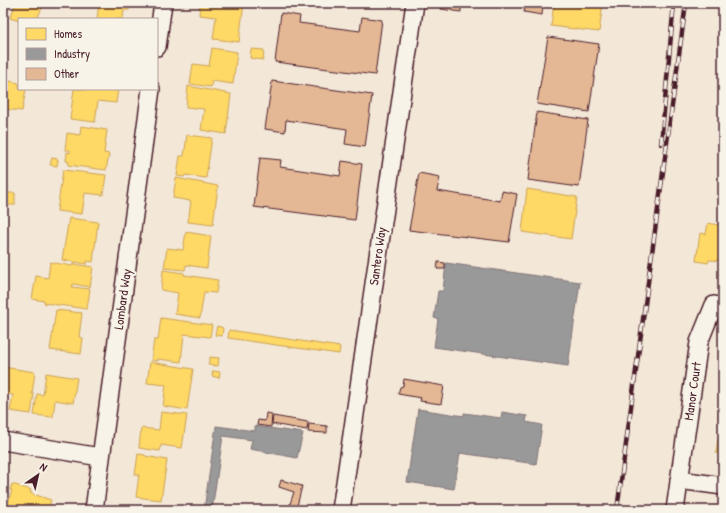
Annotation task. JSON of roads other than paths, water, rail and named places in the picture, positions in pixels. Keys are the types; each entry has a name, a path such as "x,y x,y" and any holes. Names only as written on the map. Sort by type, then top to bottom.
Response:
{"street":[{"path":"158,40 163,3"},
{"name":"Santero Way","path":"341,510 415,3"},
{"name":"Lombard Way","path":"94,510 151,90"},
{"name":"Manor Court","path":"674,510 699,342 714,305"},
{"path":"3,441 100,457"},
{"path":"679,480 723,486"}],"railway":[{"path":"661,144 674,3"},
{"path":"617,510 686,3"}]}
